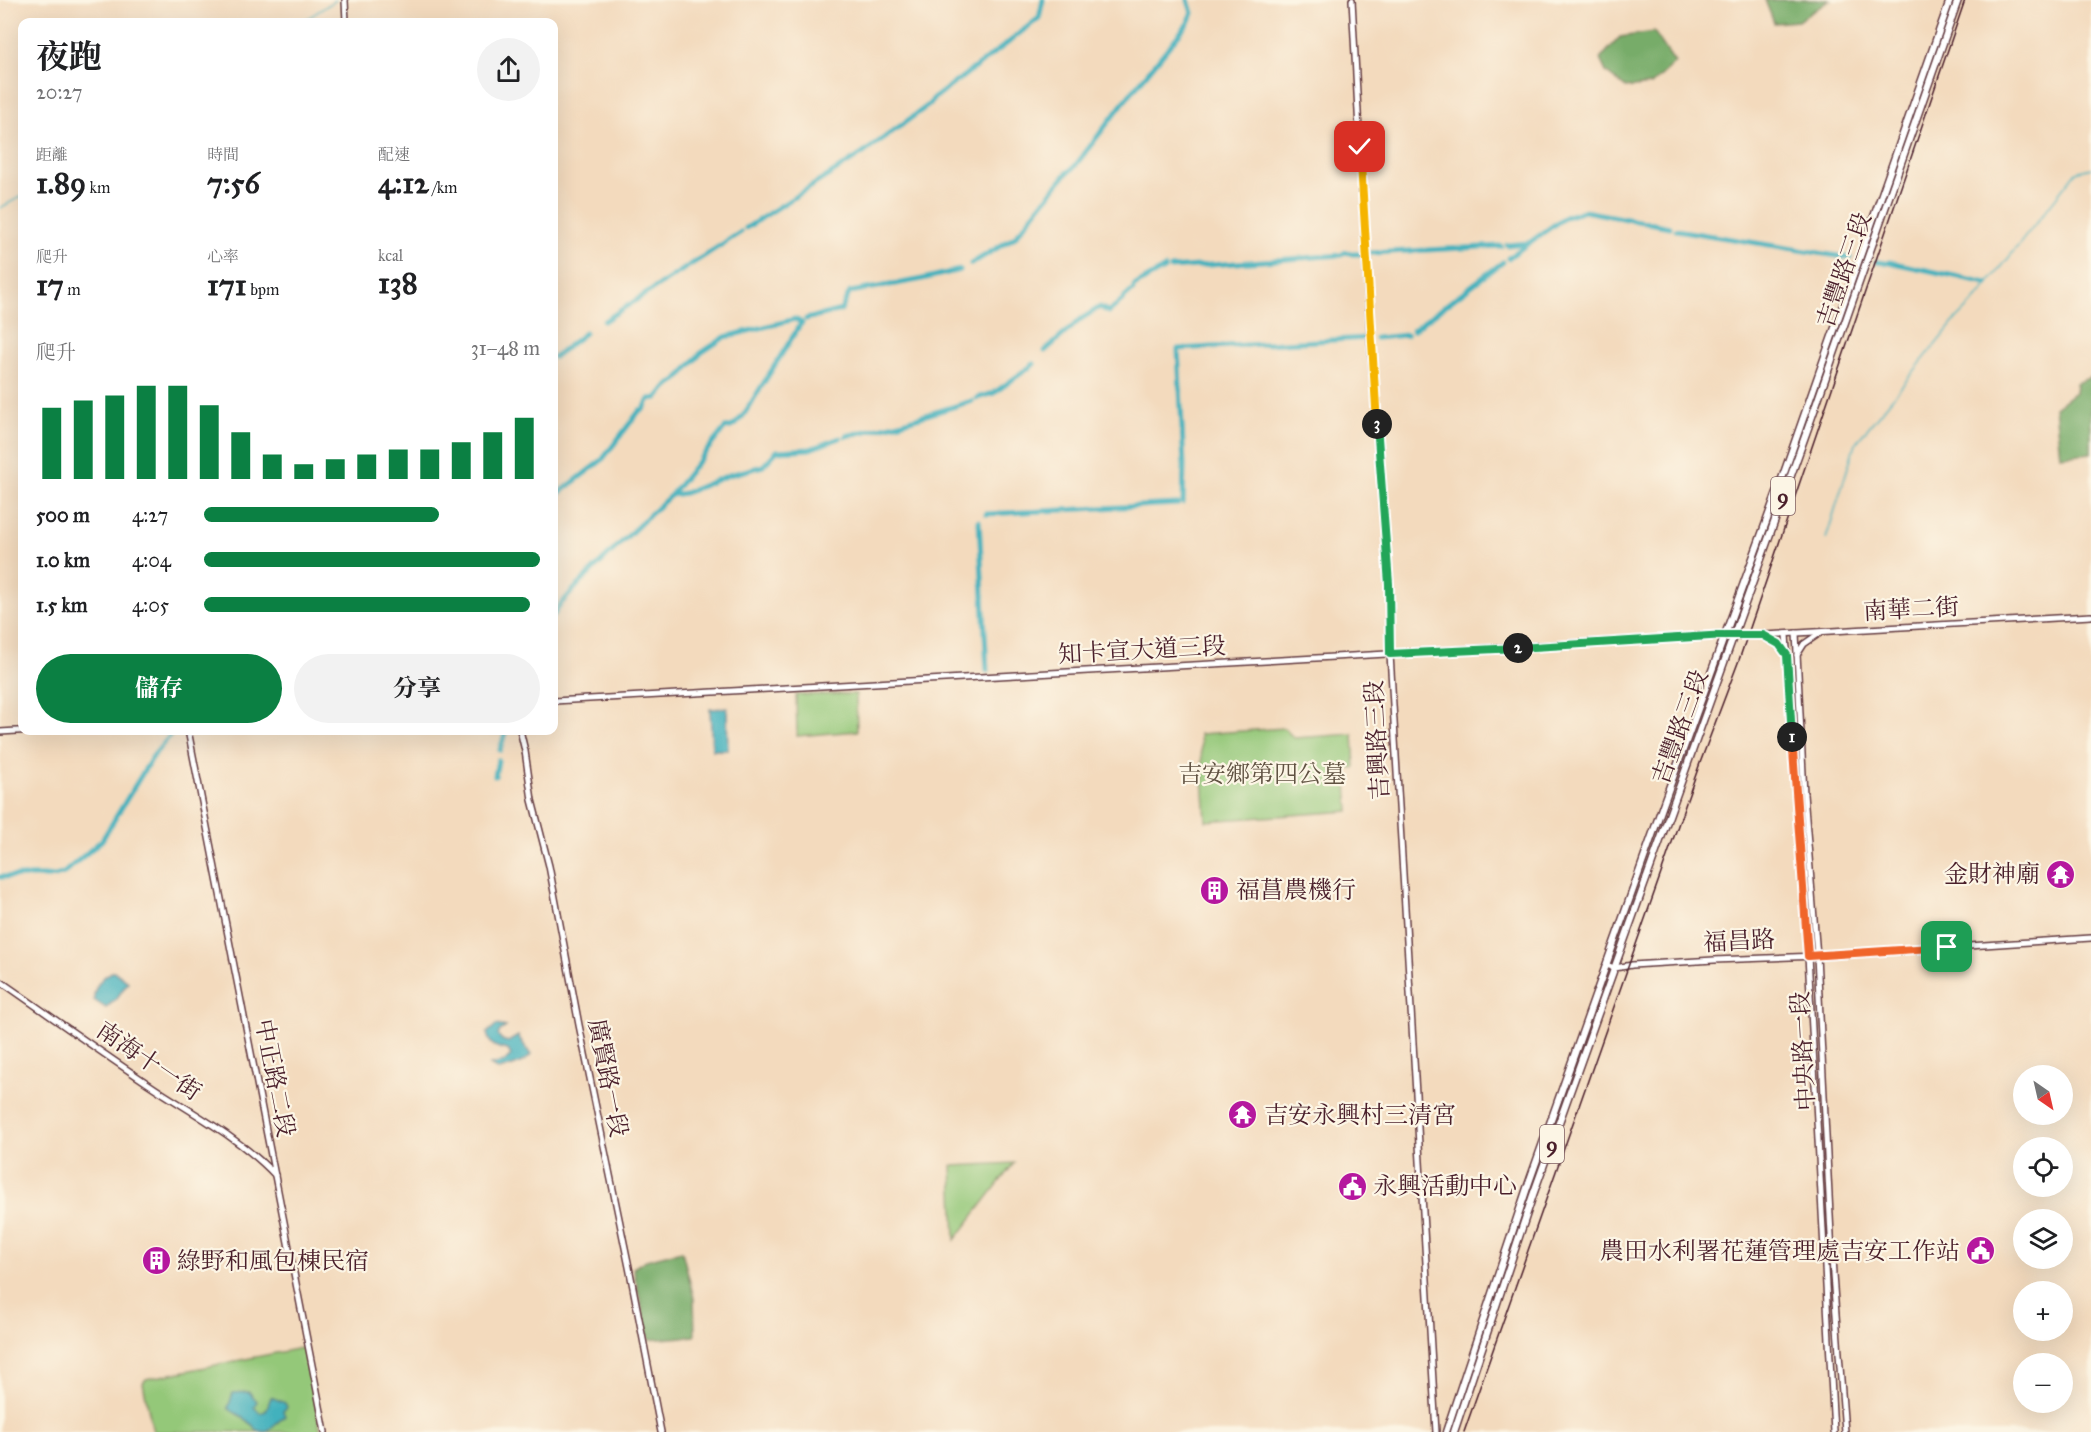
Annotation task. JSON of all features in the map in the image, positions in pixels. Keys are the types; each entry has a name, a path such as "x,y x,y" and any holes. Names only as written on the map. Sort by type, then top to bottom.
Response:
{"main road":[{"name":"吉豐路三段","path":"1454,1432 1533,1195 1615,968 1950,0"},
{"name":"吉豐路三段","path":"1446,1432 1491,1294 1606,965 1860,279 1958,0"},
{"path":"1852,278 1860,279"}],"street":[{"path":"345,0 346,18"},
{"name":"吉興路三段","path":"1352,0 1370,334 1389,584 1390,654 1437,1432"},
{"name":"南華二街","path":"1729,635 1786,634 2091,616"},
{"path":"1796,656 1804,644 1822,632"},
{"name":"中央路一段","path":"1796,633 1817,956 1833,1275 1845,1432"},
{"name":"中央路一段","path":"1786,634 1808,956 1834,1432"},
{"name":"知卡宣大道三段","path":"558,701 1729,635"},
{"path":"1763,635 1779,644 1787,655"},
{"path":"0,732 18,731"},
{"name":"中正路二段","path":"189,735 325,1432"},
{"name":"廣賢路一段","path":"521,735 532,800 549,866 661,1432"},
{"name":"福昌路","path":"1606,965 1615,968 1632,965 1817,956 2091,938"},
{"name":"南海十一街","path":"0,981 204,1120 262,1162 275,1176"}],"green space":[{"path":"1765,0 1830,0 1798,21 1774,23"},
{"path":"1654,32 1675,63 1651,85 1626,88 1606,72 1600,59 1620,37"},
{"path":"2091,377 2091,453 2060,456 2055,407 2075,392 2076,383"},
{"path":"856,694 857,731 797,736 796,695"},
{"name":"吉安鄉第四公墓","path":"1284,728 1294,738 1353,734 1355,768 1346,769 1349,811 1206,821 1200,734"},
{"path":"1014,1163 955,1240 952,1166"},
{"path":"682,1251 694,1298 695,1336 649,1340 633,1268 646,1260"},
{"path":"301,1348 305,1352 321,1432 153,1432 143,1383 146,1379"}],"water":[{"path":"727,708 728,750 712,750 710,709"},
{"path":"114,971 128,982 117,998 106,1008 94,1000 95,991 102,979"},
{"path":"496,1025 506,1027 498,1035 502,1040 508,1042 518,1036 531,1055 520,1063 498,1070 490,1065 504,1062 511,1055 508,1050 497,1047 490,1041 487,1033"},
{"path":"249,1392 257,1401 254,1407 260,1413 266,1411 271,1397 285,1403 287,1407 283,1411 285,1416 266,1432 256,1430 247,1420 228,1408 233,1393"}],"waterway":[{"path":"308,18 336,0"},
{"path":"1016,36 1039,18 1043,0"},
{"path":"1075,166 1188,23 1192,13 1188,0"},
{"path":"746,228 862,154 1013,39"},
{"path":"971,264 1015,237 1074,167"},
{"path":"1826,539 1855,444 1953,323 1974,302 2076,172 2091,168"},
{"path":"0,208 18,198"},
{"path":"1508,258 1565,217 1584,211 1670,227"},
{"path":"1676,230 1850,258"},
{"path":"604,321 741,232"},
{"path":"1507,245 1528,243"},
{"path":"1371,253 1501,246"},
{"path":"1171,268 1341,255 1346,252 1363,254"},
{"path":"1413,330 1503,262"},
{"path":"1877,262 1885,263"},
{"path":"1889,262 1987,283"},
{"path":"1134,286 1165,268"},
{"path":"806,319 841,310 850,292 960,270"},
{"path":"1045,351 1081,319 1100,307 1109,312 1133,290"},
{"path":"558,494 602,460 640,410 644,409 649,399 657,398 701,353 725,337 795,319 802,323"},
{"path":"647,517 671,495 725,428 733,426 743,416 800,325"},
{"path":"558,354 585,333"},
{"path":"1376,338 1407,335"},
{"path":"1183,503 1184,465 1178,349 1367,338"},
{"path":"977,398 994,393 1034,364"},
{"path":"846,436 900,423 972,401"},
{"path":"671,495 685,493 729,475 763,466 777,451 810,449 840,438"},
{"path":"986,514 1178,504"},
{"path":"558,608 644,520"},
{"path":"979,521 987,671"},
{"path":"29,876 55,876 64,873 102,840 153,756 170,735"},
{"path":"500,750 504,735"},
{"path":"495,776 498,760"},
{"path":"0,877 25,876"}],"railway":[{"path":"1464,1432 1700,763 1739,660 1965,0"}],"place":[{"name":"金財神廟","path":"2061,874"},
{"name":"福菖農機行","path":"1215,890"},
{"name":"吉安永興村三清宮","path":"1243,1115"},
{"name":"永興活動中心","path":"1352,1186"},
{"name":"農田水利署花蓮管理處吉安工作站","path":"1981,1251"},
{"name":"綠野和風包棟民宿","path":"156,1261"}],"route":[{"path":"1360,147 1370,334 1389,584 1390,654 1726,635 1763,635 1779,644 1787,655 1808,956 1947,947"}]}
